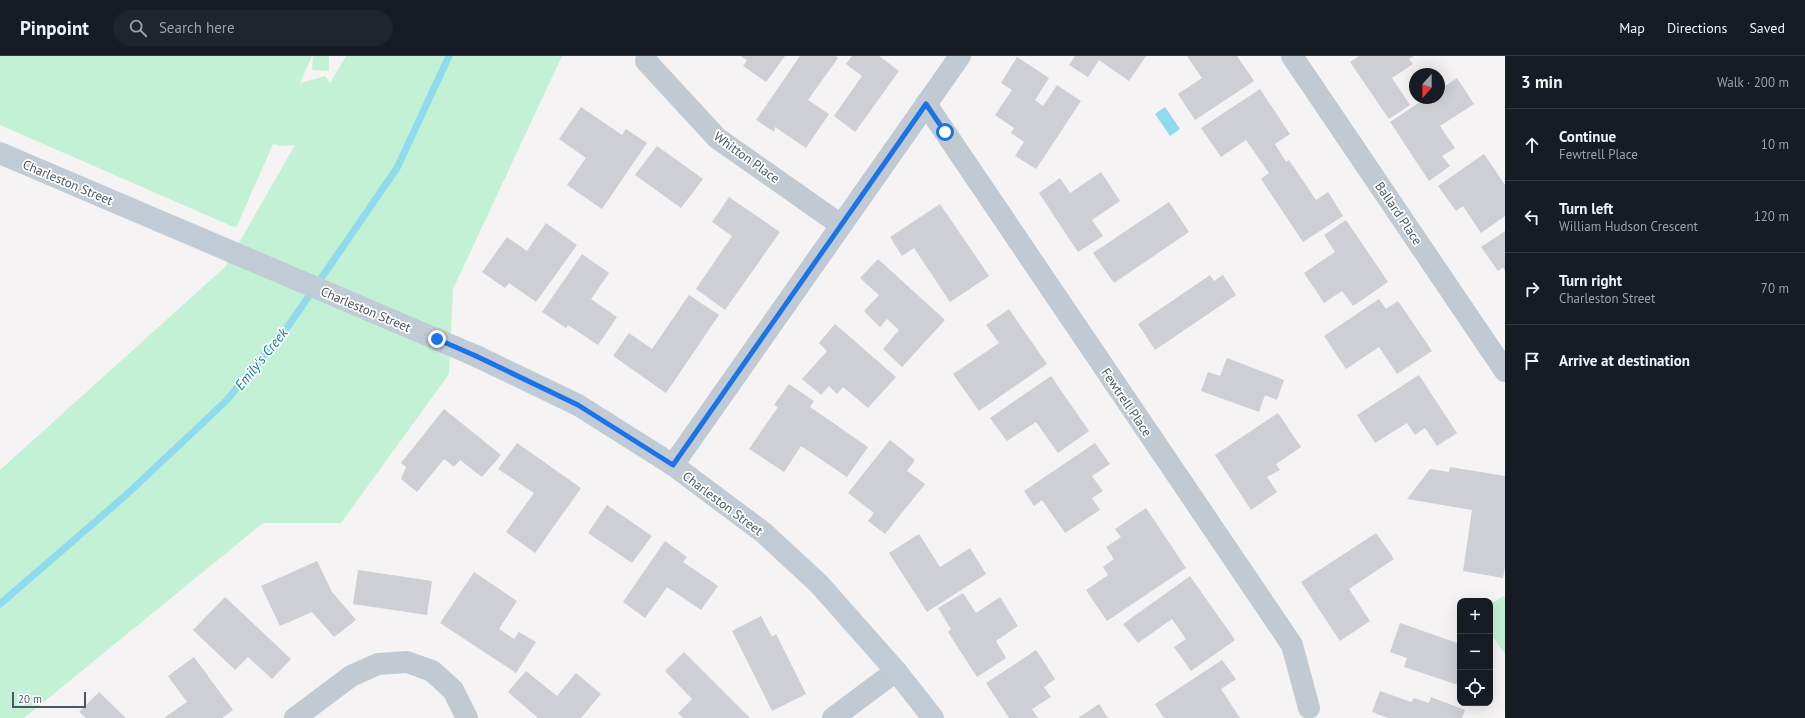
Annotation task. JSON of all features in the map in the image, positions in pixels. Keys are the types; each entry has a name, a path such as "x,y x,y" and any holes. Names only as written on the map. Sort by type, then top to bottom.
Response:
{"street":[{"path":"673,465 960,56"},
{"name":"Ballard Place","path":"1292,56 1505,371"},
{"name":"Whitton Place","path":"646,61 716,138 841,224"},
{"name":"Fewtrell Place","path":"926,104 1292,645 1309,708"},
{"name":"Charleston Street","path":"0,153 476,356 578,405 673,465 764,533 814,579 896,670 934,718"},
{"path":"295,718 351,676 378,664 406,662 432,671 453,690 467,718"},
{"path":"833,718 896,670"}],"green space":[{"path":"0,56 312,56 300,83 325,76 330,83 346,56 562,56 453,289 449,374 341,523 263,523 24,718 0,718 0,470 225,267 295,145 284,146 273,144 236,228 0,125"},
{"path":"313,56 329,56 329,71 312,70"},
{"path":"1503,596 1505,598 1505,654 1493,637 1493,603"}],"water":[{"path":"1165,107 1180,129 1170,136 1155,114"}],"building":[{"path":"741,56 785,56 766,82 743,66 747,60"},
{"path":"800,56 836,56 838,58 808,100 829,114 806,148 775,127 774,132 756,120"},
{"path":"852,56 879,56 899,71 855,132 834,116 862,76 846,64"},
{"path":"1075,56 1146,56 1129,81 1099,60 1088,77 1069,65"},
{"path":"1187,56 1237,56 1254,81 1195,120 1178,94 1202,78"},
{"path":"1359,56 1414,56 1409,59 1413,64 1392,78 1410,105 1389,119 1350,62"},
{"path":"1017,57 1049,78 1035,100 1043,106 1057,85 1081,101 1036,169 1015,156 1024,142 1011,133 1014,128 995,115 1012,90 1001,83"},
{"path":"1457,78 1474,104 1440,126 1455,148 1442,156 1450,166 1429,181 1390,122 1417,104 1445,104 1445,86"},
{"path":"1260,89 1290,134 1275,144 1286,162 1289,160 1316,200 1328,192 1343,216 1303,242 1261,179 1269,173 1246,140 1221,157 1201,128"},
{"path":"581,107 622,135 626,129 647,143 602,209 567,185 586,158 559,139"},
{"path":"657,146 703,179 681,208 635,175"},
{"path":"1484,154 1505,185 1505,216 1481,233 1463,206 1456,211 1438,186"},
{"path":"1101,172 1120,201 1092,220 1103,236 1078,252 1039,193 1060,178 1070,193"},
{"path":"729,197 780,232 725,310 696,289 732,236 712,222"},
{"path":"1169,202 1189,232 1114,283 1093,253"},
{"path":"940,204 989,276 950,302 914,248 902,256 890,237"},
{"path":"1346,220 1388,282 1353,306 1342,291 1324,303 1304,273 1335,252 1324,235"},
{"path":"546,223 577,245 536,302 509,283 505,288 482,272 507,237 527,251"},
{"path":"1505,231 1505,271 1503,267 1498,271 1481,247"},
{"path":"582,254 609,273 591,299 617,317 598,345 568,325 566,328 542,312"},
{"path":"878,259 945,320 902,367 883,349 899,330 887,319 880,327 864,311 879,295 860,278"},
{"path":"1210,275 1214,281 1223,275 1236,295 1155,350 1138,324"},
{"path":"689,295 719,315 666,393 613,356 629,333 652,349"},
{"path":"1379,299 1386,309 1398,301 1432,351 1397,374 1379,347 1346,369 1324,336"},
{"path":"1009,309 1047,364 979,411 953,374 999,343 986,325"},
{"path":"835,324 896,377 868,408 843,387 837,394 829,386 821,395 802,379 827,351 819,343"},
{"path":"1227,358 1284,380 1277,400 1265,395 1259,412 1201,391 1208,372 1220,376"},
{"path":"1419,375 1457,433 1437,446 1425,428 1415,435 1407,423 1375,443 1357,415"},
{"path":"1051,376 1089,431 1058,453 1036,422 1007,441 990,418"},
{"path":"789,384 814,401 810,407 868,447 847,477 801,446 784,472 749,449 778,407 774,405"},
{"path":"444,409 501,455 482,477 460,460 454,467 444,459 417,492 401,479 406,467 401,463"},
{"path":"1278,413 1301,447 1276,464 1280,470 1267,477 1277,492 1251,510 1215,455"},
{"path":"890,440 915,460 907,471 925,484 885,534 868,521 874,513 848,493"},
{"path":"517,443 581,488 535,553 506,532 534,493 498,469"},
{"path":"1095,443 1110,464 1092,476 1103,491 1092,498 1100,510 1065,533 1042,500 1034,506 1024,491"},
{"path":"1450,467 1505,476 1505,567 1503,578 1463,571 1472,510 1407,499 1430,469 1449,472"},
{"path":"607,505 652,536 632,563 588,533"},
{"path":"1146,508 1186,568 1107,621 1086,590 1108,575 1103,567 1114,559 1106,547 1121,537 1115,529"},
{"path":"1376,533 1394,559 1349,589 1370,621 1340,641 1301,582"},
{"path":"919,534 940,567 970,548 986,574 927,612 889,553"},
{"path":"665,541 687,557 683,562 718,586 701,610 667,587 645,618 623,602"},
{"path":"317,561 332,592 356,620 334,637 312,612 280,626 261,586"},
{"path":"358,570 432,581 427,615 353,604"},
{"path":"474,572 517,601 499,629 514,639 519,632 536,642 516,673 440,623"},
{"path":"1190,576 1235,640 1191,671 1174,647 1186,639 1172,619 1138,643 1123,624"},
{"path":"963,593 976,613 1000,597 1018,626 996,641 1006,658 977,677 948,632 951,629 938,608"},
{"path":"225,597 291,659 272,679 248,657 235,670 193,630"},
{"path":"761,616 772,637 776,634 806,694 772,711 732,631"},
{"path":"1400,623 1457,643 1457,685 1404,667 1407,658 1390,652"},
{"path":"1036,650 1055,679 1044,687 1051,697 1032,709 1038,718 1009,718 986,683"},
{"path":"684,652 750,718 683,718 678,713 692,699 665,671"},
{"path":"194,657 233,710 222,718 164,718 187,702 168,676"},
{"path":"1222,660 1236,679 1221,689 1240,718 1164,718 1155,704"},
{"path":"526,671 557,696 576,673 601,694 581,718 538,718 508,692"},
{"path":"1380,691 1411,702 1414,698 1429,703 1431,697 1465,710 1462,718 1388,718 1372,712"},
{"path":"99,692 126,718 86,718 79,712"},
{"path":"1099,704 1108,718 1078,718"}],"waterway":[{"name":"Emily's Creek","path":"0,604 125,496 226,401 289,325 397,168 449,56"}],"route":[{"path":"437,339 578,405 673,465 926,104 945,132"}]}
